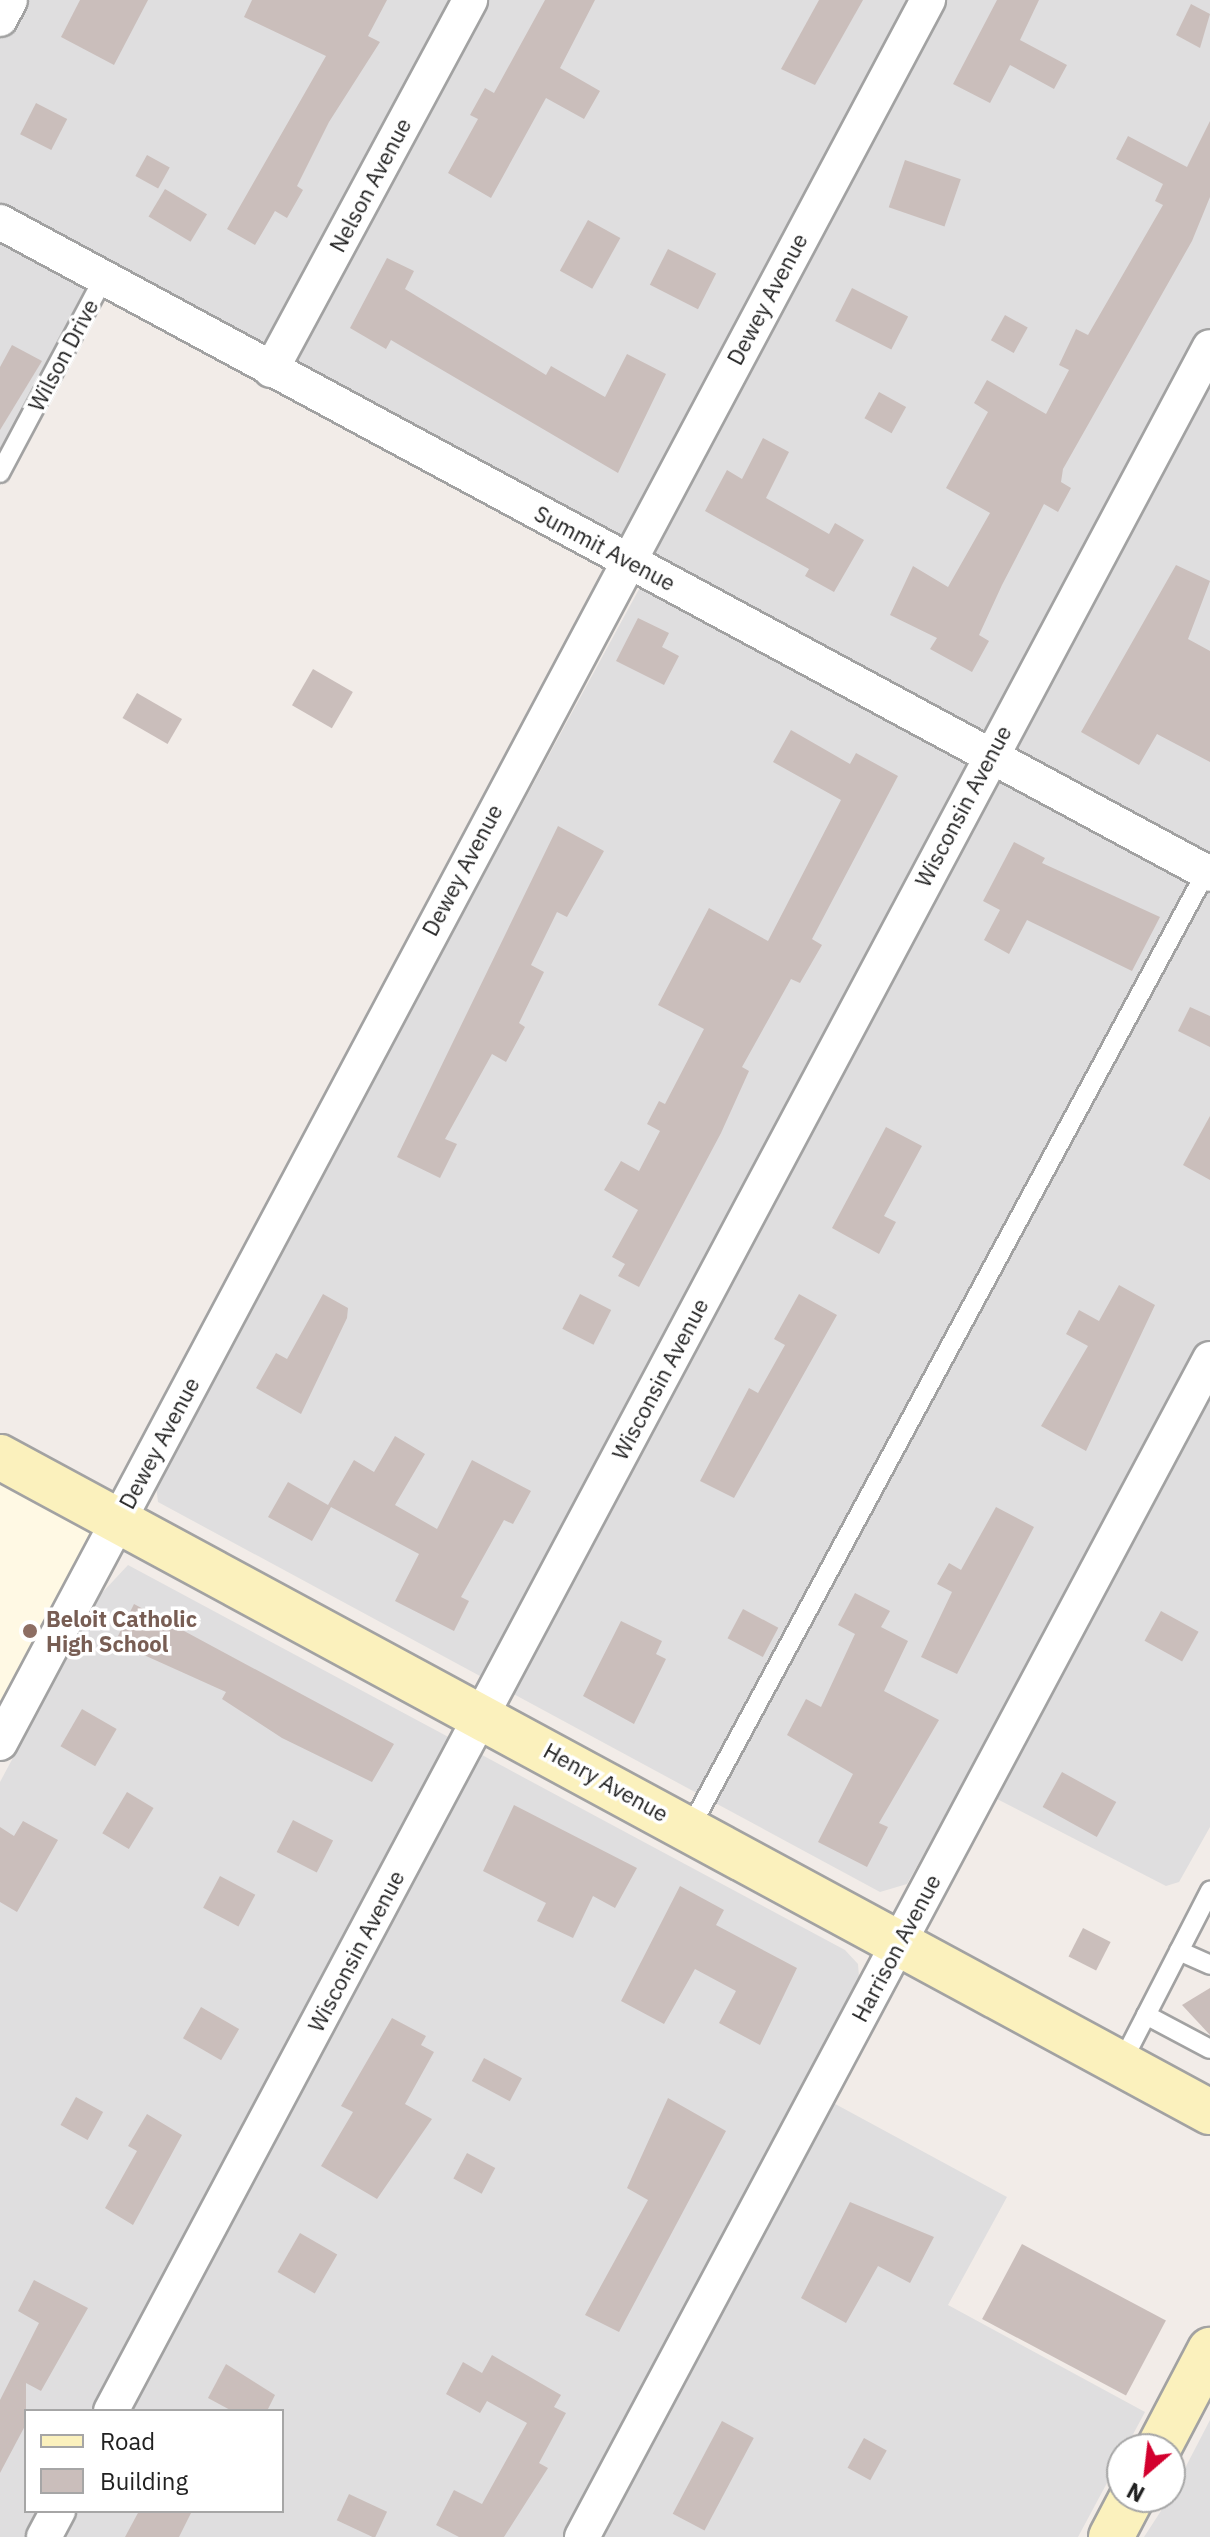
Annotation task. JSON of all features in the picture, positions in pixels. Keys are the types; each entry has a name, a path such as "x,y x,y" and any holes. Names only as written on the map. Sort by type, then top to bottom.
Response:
{"street":[{"path":"0,19 10,0"},
{"name":"Nelson Avenue","path":"271,370 470,0"},
{"name":"Dewey Avenue","path":"0,1743 627,559 928,0"},
{"name":"Summit Avenue","path":"0,222 1208,873"},
{"name":"Wisconsin Avenue","path":"112,2409 990,756 1201,385 1210,347"},
{"name":"Harrison Avenue","path":"582,2537 1210,1359"},
{"name":"Henry Avenue","path":"0,1457 482,1715 1210,2112"},
{"path":"1166,2433 1210,2350"},
{"path":"44,2537 57,2513"},
{"path":"1111,2537 1124,2513"}],"lane":[{"name":"Wilson Drive","path":"0,473 103,279"},
{"path":"690,1828 1208,873"},
{"path":"1121,2064 1210,1891"},
{"path":"1179,1951 1210,1965"},
{"path":"1146,2015 1206,2042"}],"shaded area":[{"path":"0,0 1210,0 1210,1827 1179,1882 1166,1886 964,1782 907,1884 880,1892 158,1502 156,1486 175,1444 657,556 101,258 0,450"},
{"name":"Beloit Catholic High School","path":"0,1456 119,1520 0,1743"},
{"path":"128,1565 845,1950 858,1964 859,1977 802,2086 1007,2197 948,2305 1145,2412 1134,2433 1106,2433 1106,2485 1078,2537 0,2537 0,1782 100,1595"},
{"path":"1210,2420 1210,2537 1144,2537 1160,2513 1186,2513 1186,2466"}],"building":[{"path":"80,0 148,0 114,65 61,37"},
{"path":"252,0 387,0 368,36 380,42 329,122 297,186 303,190 287,218 275,211 255,245 227,229 326,56 244,17"},
{"path":"545,0 595,0 560,68 600,91 584,119 546,98 491,198 448,173 478,119 470,115 485,88 494,93"},
{"path":"819,0 863,0 815,85 781,69"},
{"path":"997,0 1039,0 1020,40 1067,65 1054,89 1010,65 990,103 953,84"},
{"path":"1191,4 1210,14 1200,48 1176,35"},
{"path":"36,103 67,119 51,150 20,134"},
{"path":"1210,121 1210,197 1192,241 1063,469 1061,482 1071,488 1058,512 1044,504 1002,585 979,635 989,641 972,672 930,649 937,638 890,615 913,566 948,587 990,513 946,488 988,412 974,403 987,380 1046,414 1069,370 1059,365 1076,329 1088,335 1163,205 1155,201 1163,184 1116,159 1128,136 1187,167"},
{"path":"147,155 170,168 158,189 135,176"},
{"path":"905,160 961,179 945,226 889,207"},
{"path":"165,189 207,214 191,242 149,216"},
{"path":"588,220 620,238 592,289 560,271"},
{"path":"668,249 716,274 698,309 650,285"},
{"path":"387,258 414,271 405,289 546,375 551,366 605,397 627,354 666,374 618,473 391,340 386,349 350,328"},
{"path":"852,288 908,317 891,350 835,321"},
{"path":"1005,315 1028,328 1014,353 991,340"},
{"path":"12,345 42,361 0,430 0,367"},
{"path":"879,392 906,407 892,433 864,418"},
{"path":"763,438 789,452 766,498 829,534 835,523 864,540 834,592 805,576 809,569 705,511 727,470 742,479"},
{"path":"1176,565 1210,581 1188,639 1210,651 1210,762 1157,734 1139,765 1081,732"},
{"path":"638,618 669,633 662,647 679,656 664,685 616,661"},
{"path":"313,669 353,692 332,728 292,705"},
{"path":"137,693 182,719 168,744 122,718"},
{"path":"791,730 850,764 856,753 898,776 812,939 822,945 800,983 791,979 742,1067 749,1071 721,1133 639,1287 618,1276 625,1264 612,1257 638,1210 604,1190 621,1161 639,1171 660,1131 647,1124 659,1101 665,1104 704,1029 658,1005 709,908 768,941 841,800 773,762"},
{"path":"558,826 604,851 567,917 557,912 531,965 544,972 519,1023 525,1027 506,1062 492,1054 445,1139 457,1144 440,1178 397,1157"},
{"path":"1014,842 1045,858 1042,863 1160,917 1132,971 1027,920 1009,954 984,940 1000,910 983,901"},
{"path":"1190,1007 1210,1016 1210,1047 1178,1031"},
{"path":"1210,1116 1210,1180 1183,1165"},
{"path":"886,1127 922,1146 884,1216 896,1222 879,1254 832,1228"},
{"path":"1119,1285 1155,1305 1086,1451 1041,1426 1088,1346 1066,1334 1079,1310 1099,1321"},
{"path":"323,1294 348,1308 347,1318 301,1414 256,1388 276,1353 287,1359"},
{"path":"580,1294 611,1310 593,1345 562,1329"},
{"path":"799,1294 837,1315 734,1498 700,1481 749,1388 758,1393 785,1345 774,1339"},
{"path":"395,1436 425,1454 395,1505 437,1529 472,1460 531,1491 513,1524 504,1520 461,1597 469,1601 454,1631 395,1601 419,1554 331,1507 312,1541 268,1517 288,1482 328,1505 354,1460 374,1472"},
{"path":"996,1507 1034,1527 957,1674 921,1657 952,1592 937,1584 949,1563 961,1570"},
{"path":"855,1593 890,1611 881,1627 908,1641 884,1691 939,1720 879,1823 888,1827 867,1867 818,1842 853,1774 787,1735 806,1699 821,1707 855,1634 838,1625"},
{"path":"134,1604 394,1744 372,1782 282,1738 222,1699 226,1692 115,1642"},
{"path":"743,1609 778,1628 763,1657 728,1638"},
{"path":"1161,1611 1199,1632 1182,1662 1145,1641"},
{"path":"621,1621 662,1641 656,1654 666,1659 634,1724 583,1696"},
{"path":"82,1709 117,1729 95,1766 60,1746"},
{"path":"1062,1772 1116,1802 1097,1837 1043,1807"},
{"path":"127,1792 154,1808 129,1849 102,1833"},
{"path":"514,1805 637,1868 615,1908 593,1896 573,1938 537,1921 546,1903 483,1871"},
{"path":"293,1820 333,1840 317,1873 277,1852"},
{"path":"23,1821 58,1840 17,1912 0,1902 0,1827 14,1836"},
{"path":"220,1876 255,1895 238,1927 203,1908"},
{"path":"680,1886 724,1910 716,1925 797,1968 760,2045 719,2023 736,1991 695,1969 664,2024 621,2001"},
{"path":"1083,1928 1111,1942 1096,1971 1068,1957"},
{"path":"1210,1988 1210,2035 1182,2005"},
{"path":"201,2007 239,2029 221,2060 183,2038"},
{"path":"392,2018 426,2036 421,2045 434,2052 405,2104 432,2119 377,2199 321,2166 353,2112 341,2106"},
{"path":"484,2058 522,2078 510,2101 472,2081"},
{"path":"76,2097 103,2112 88,2140 60,2125"},
{"path":"668,2098 726,2131 619,2332 585,2315 648,2200 627,2188"},
{"path":"147,2114 182,2135 133,2225 105,2208 137,2151 128,2146"},
{"path":"467,2153 495,2168 482,2194 453,2179"},
{"path":"850,2202 934,2237 910,2283 878,2266 846,2323 801,2298"},
{"path":"300,2233 337,2254 315,2293 278,2272"},
{"path":"1022,2244 1166,2321 1126,2396 982,2319"},
{"path":"34,2280 88,2308 41,2391 26,2383 24,2428 0,2473 0,2400 39,2323 18,2311"},
{"path":"492,2355 561,2395 554,2407 566,2413 539,2463 548,2468 504,2537 459,2537 436,2525 454,2490 482,2504 527,2423 487,2401 480,2413 446,2394 463,2362 482,2373"},
{"path":"226,2364 275,2395 268,2409 228,2409 208,2398"},
{"path":"722,2421 754,2438 704,2531 673,2514"},
{"path":"864,2438 887,2451 870,2480 848,2468"},
{"path":"349,2494 387,2512 375,2537 337,2520"},
{"path":"138,2513 191,2513 179,2537 125,2537"}],"place":[{"name":"Beloit Catholic High School","path":"30,1631"}]}
